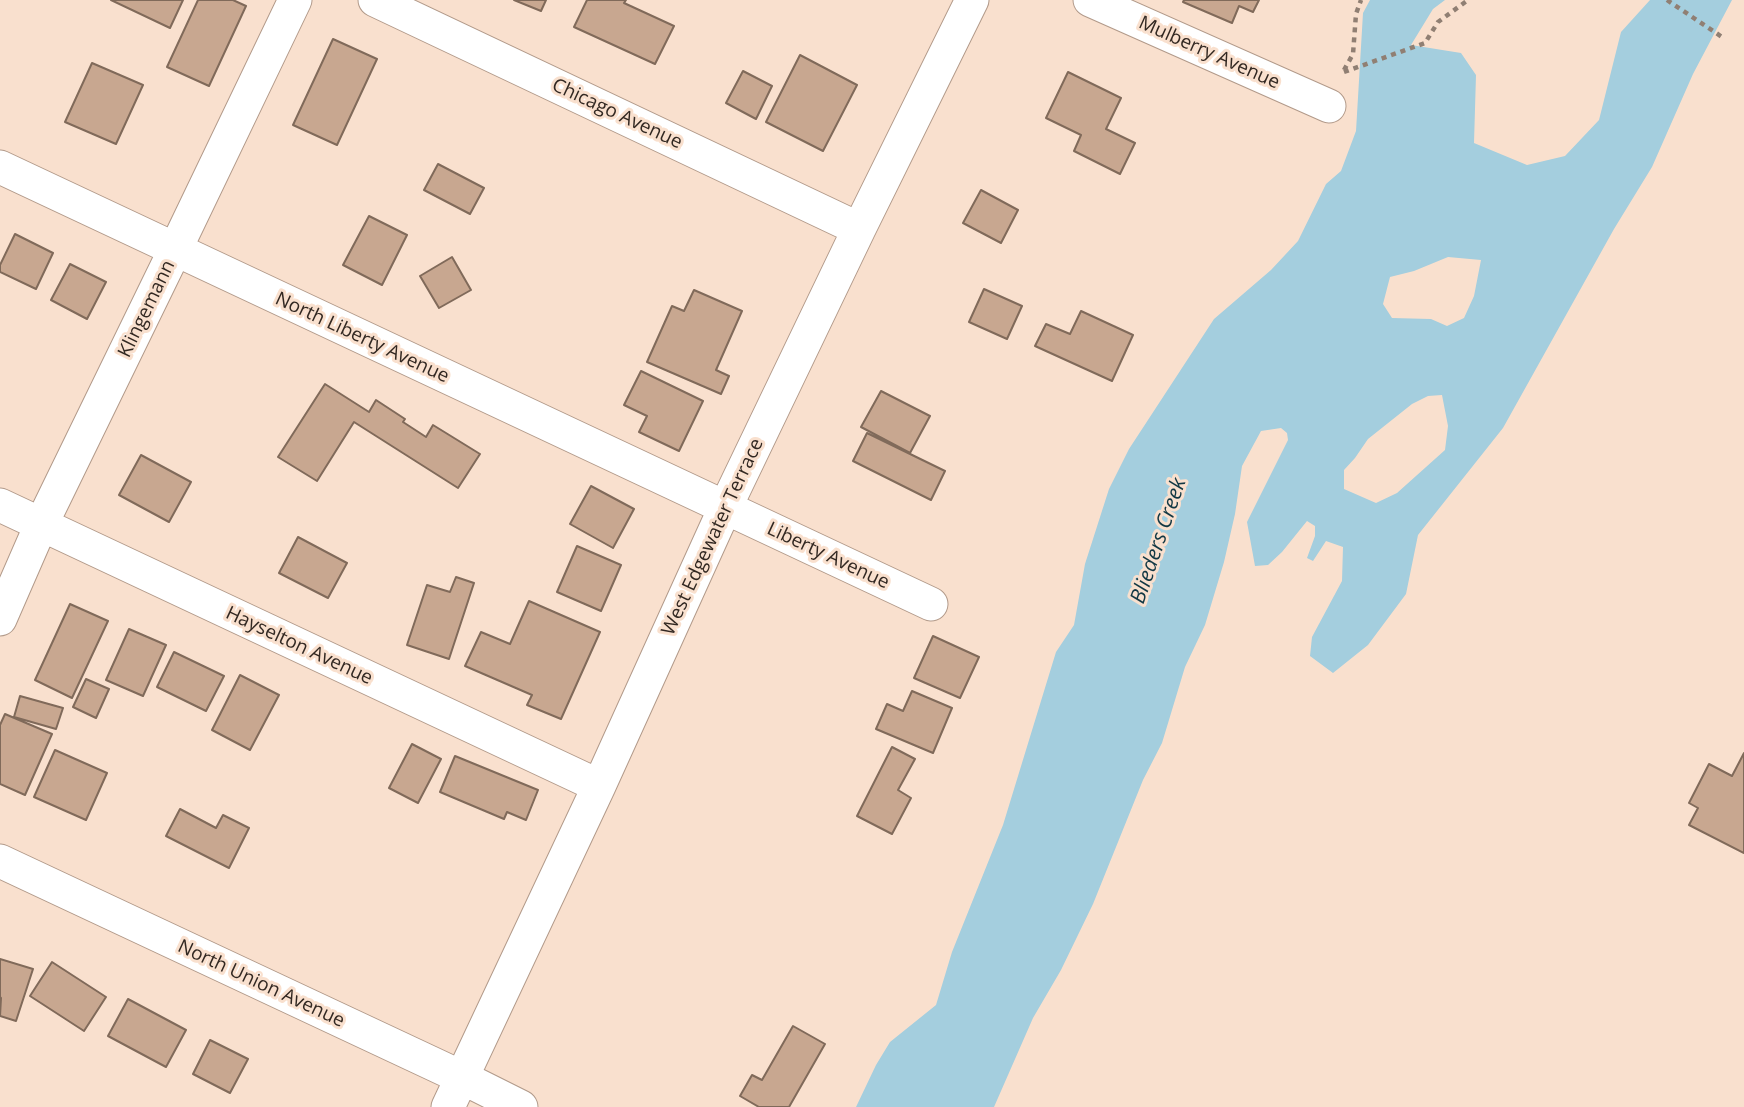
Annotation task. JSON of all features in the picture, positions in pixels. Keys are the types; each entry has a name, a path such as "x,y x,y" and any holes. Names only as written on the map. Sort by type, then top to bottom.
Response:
{"street":[{"name":"Klingemann","path":"0,619 41,525 295,0"},
{"name":"Chicago Avenue","path":"375,0 859,229"},
{"name":"West Edgewater Terrace","path":"455,1092 725,508 972,0"},
{"name":"Mulberry Avenue","path":"1090,0 1329,106"},
{"name":"North Liberty Avenue","path":"0,167 725,508"},
{"name":"Hayselton Avenue","path":"0,505 598,786"},
{"name":"Liberty Avenue","path":"725,508 931,604"},
{"name":"North Union Avenue","path":"0,862 455,1092 521,1107"}],"path":[{"path":"1361,0 1356,14 1353,54 1344,72 1425,43 1438,22 1468,0"},
{"path":"1667,0 1722,37"}],"water":[{"name":"Blieders Creek","path":"1370,0 1445,0 1433,9 1411,45 1461,53 1476,75 1474,143 1527,165 1565,156 1599,120 1621,32 1650,0 1732,0 1693,74 1652,167 1614,229 1503,428 1418,535 1406,594 1368,645 1333,673 1310,656 1312,637 1342,581 1343,547 1326,541 1313,561 1307,558 1315,536 1315,526 1307,521 1268,565 1255,566 1247,522 1288,440 1287,433 1281,428 1261,431 1242,466 1224,562 1205,625 1185,667 1162,743 1143,780 1093,904 1061,970 1033,1018 994,1107 856,1107 890,1042 936,1005 952,952 1003,825 1056,652 1074,625 1085,564 1109,489 1129,449 1214,319 1271,270 1298,241 1326,184 1341,171 1356,131 1363,13","holes":["1448,257 1481,260 1474,296 1464,318 1447,326 1431,319 1392,318 1383,304 1390,277 1414,271","1442,395 1448,426 1445,450 1397,493 1376,503 1344,489 1344,470 1368,439 1412,404 1428,396"]}],"building":[{"path":"111,0 183,0 170,28"},
{"path":"198,0 233,0 246,6 209,86 167,67"},
{"path":"514,0 546,0 541,11"},
{"path":"587,0 626,0 624,3 674,26 655,64 574,27"},
{"path":"1259,0 1253,12 1239,6 1232,23 1183,2"},
{"path":"333,39 377,59 337,145 293,125"},
{"path":"800,55 857,85 823,151 766,122"},
{"path":"92,63 143,85 116,144 65,122"},
{"path":"743,71 772,86 756,119 726,103"},
{"path":"1068,72 1121,98 1106,129 1135,143 1120,174 1074,151 1081,135 1046,118"},
{"path":"438,164 484,188 470,214 424,190"},
{"path":"981,190 1018,210 1001,243 963,223"},
{"path":"369,216 407,235 382,285 343,265"},
{"path":"15,234 53,253 36,289 0,272 0,265"},
{"path":"452,257 471,290 439,308 420,276"},
{"path":"70,264 106,282 87,319 51,300"},
{"path":"984,289 1022,306 1007,339 969,322"},
{"path":"694,290 742,311 716,370 729,376 721,394 647,362 672,306 684,311"},
{"path":"1081,311 1133,335 1112,381 1035,346 1046,324 1070,334"},
{"path":"641,371 703,401 679,451 639,432 647,416 624,405"},
{"path":"325,384 369,412 376,400 426,437 433,425 480,454 458,488 354,422 317,481 278,457"},
{"path":"881,391 930,416 910,453 861,427"},
{"path":"867,433 945,471 931,500 853,461"},
{"path":"141,455 191,482 169,522 119,495"},
{"path":"591,486 634,509 613,548 570,524"},
{"path":"298,537 347,563 328,598 279,573"},
{"path":"577,546 621,565 601,611 557,592"},
{"path":"456,577 474,583 449,659 407,645 427,585 450,592"},
{"path":"529,601 600,632 561,719 527,705 532,695 465,666 481,632 510,644"},
{"path":"70,604 108,621 72,698 35,680"},
{"path":"129,629 166,645 143,696 106,680"},
{"path":"933,636 979,657 960,698 914,678"},
{"path":"174,652 224,676 206,711 157,687"},
{"path":"240,675 279,695 250,750 212,730"},
{"path":"86,679 109,689 96,718 73,707"},
{"path":"912,691 952,708 933,753 876,729 887,704 903,711"},
{"path":"20,696 63,708 56,729 14,717"},
{"path":"5,714 52,734 25,795 0,784 0,725"},
{"path":"412,744 441,759 418,803 389,788"},
{"path":"892,747 915,759 898,790 911,798 892,834 857,816"},
{"path":"55,750 107,773 86,820 34,797"},
{"path":"1744,753 1744,853 1689,825 1698,808 1689,803 1709,764 1732,776"},
{"path":"455,756 538,790 526,820 507,812 504,819 440,792"},
{"path":"180,809 216,828 223,815 249,828 229,868 166,836"},
{"path":"0,959 33,969 16,1021 0,1016"},
{"path":"52,962 106,997 84,1031 30,996"},
{"path":"128,999 186,1030 166,1067 108,1036"},
{"path":"793,1026 825,1044 789,1107 759,1107 740,1096 752,1075 762,1080"},
{"path":"210,1040 248,1059 230,1093 193,1074"}]}
